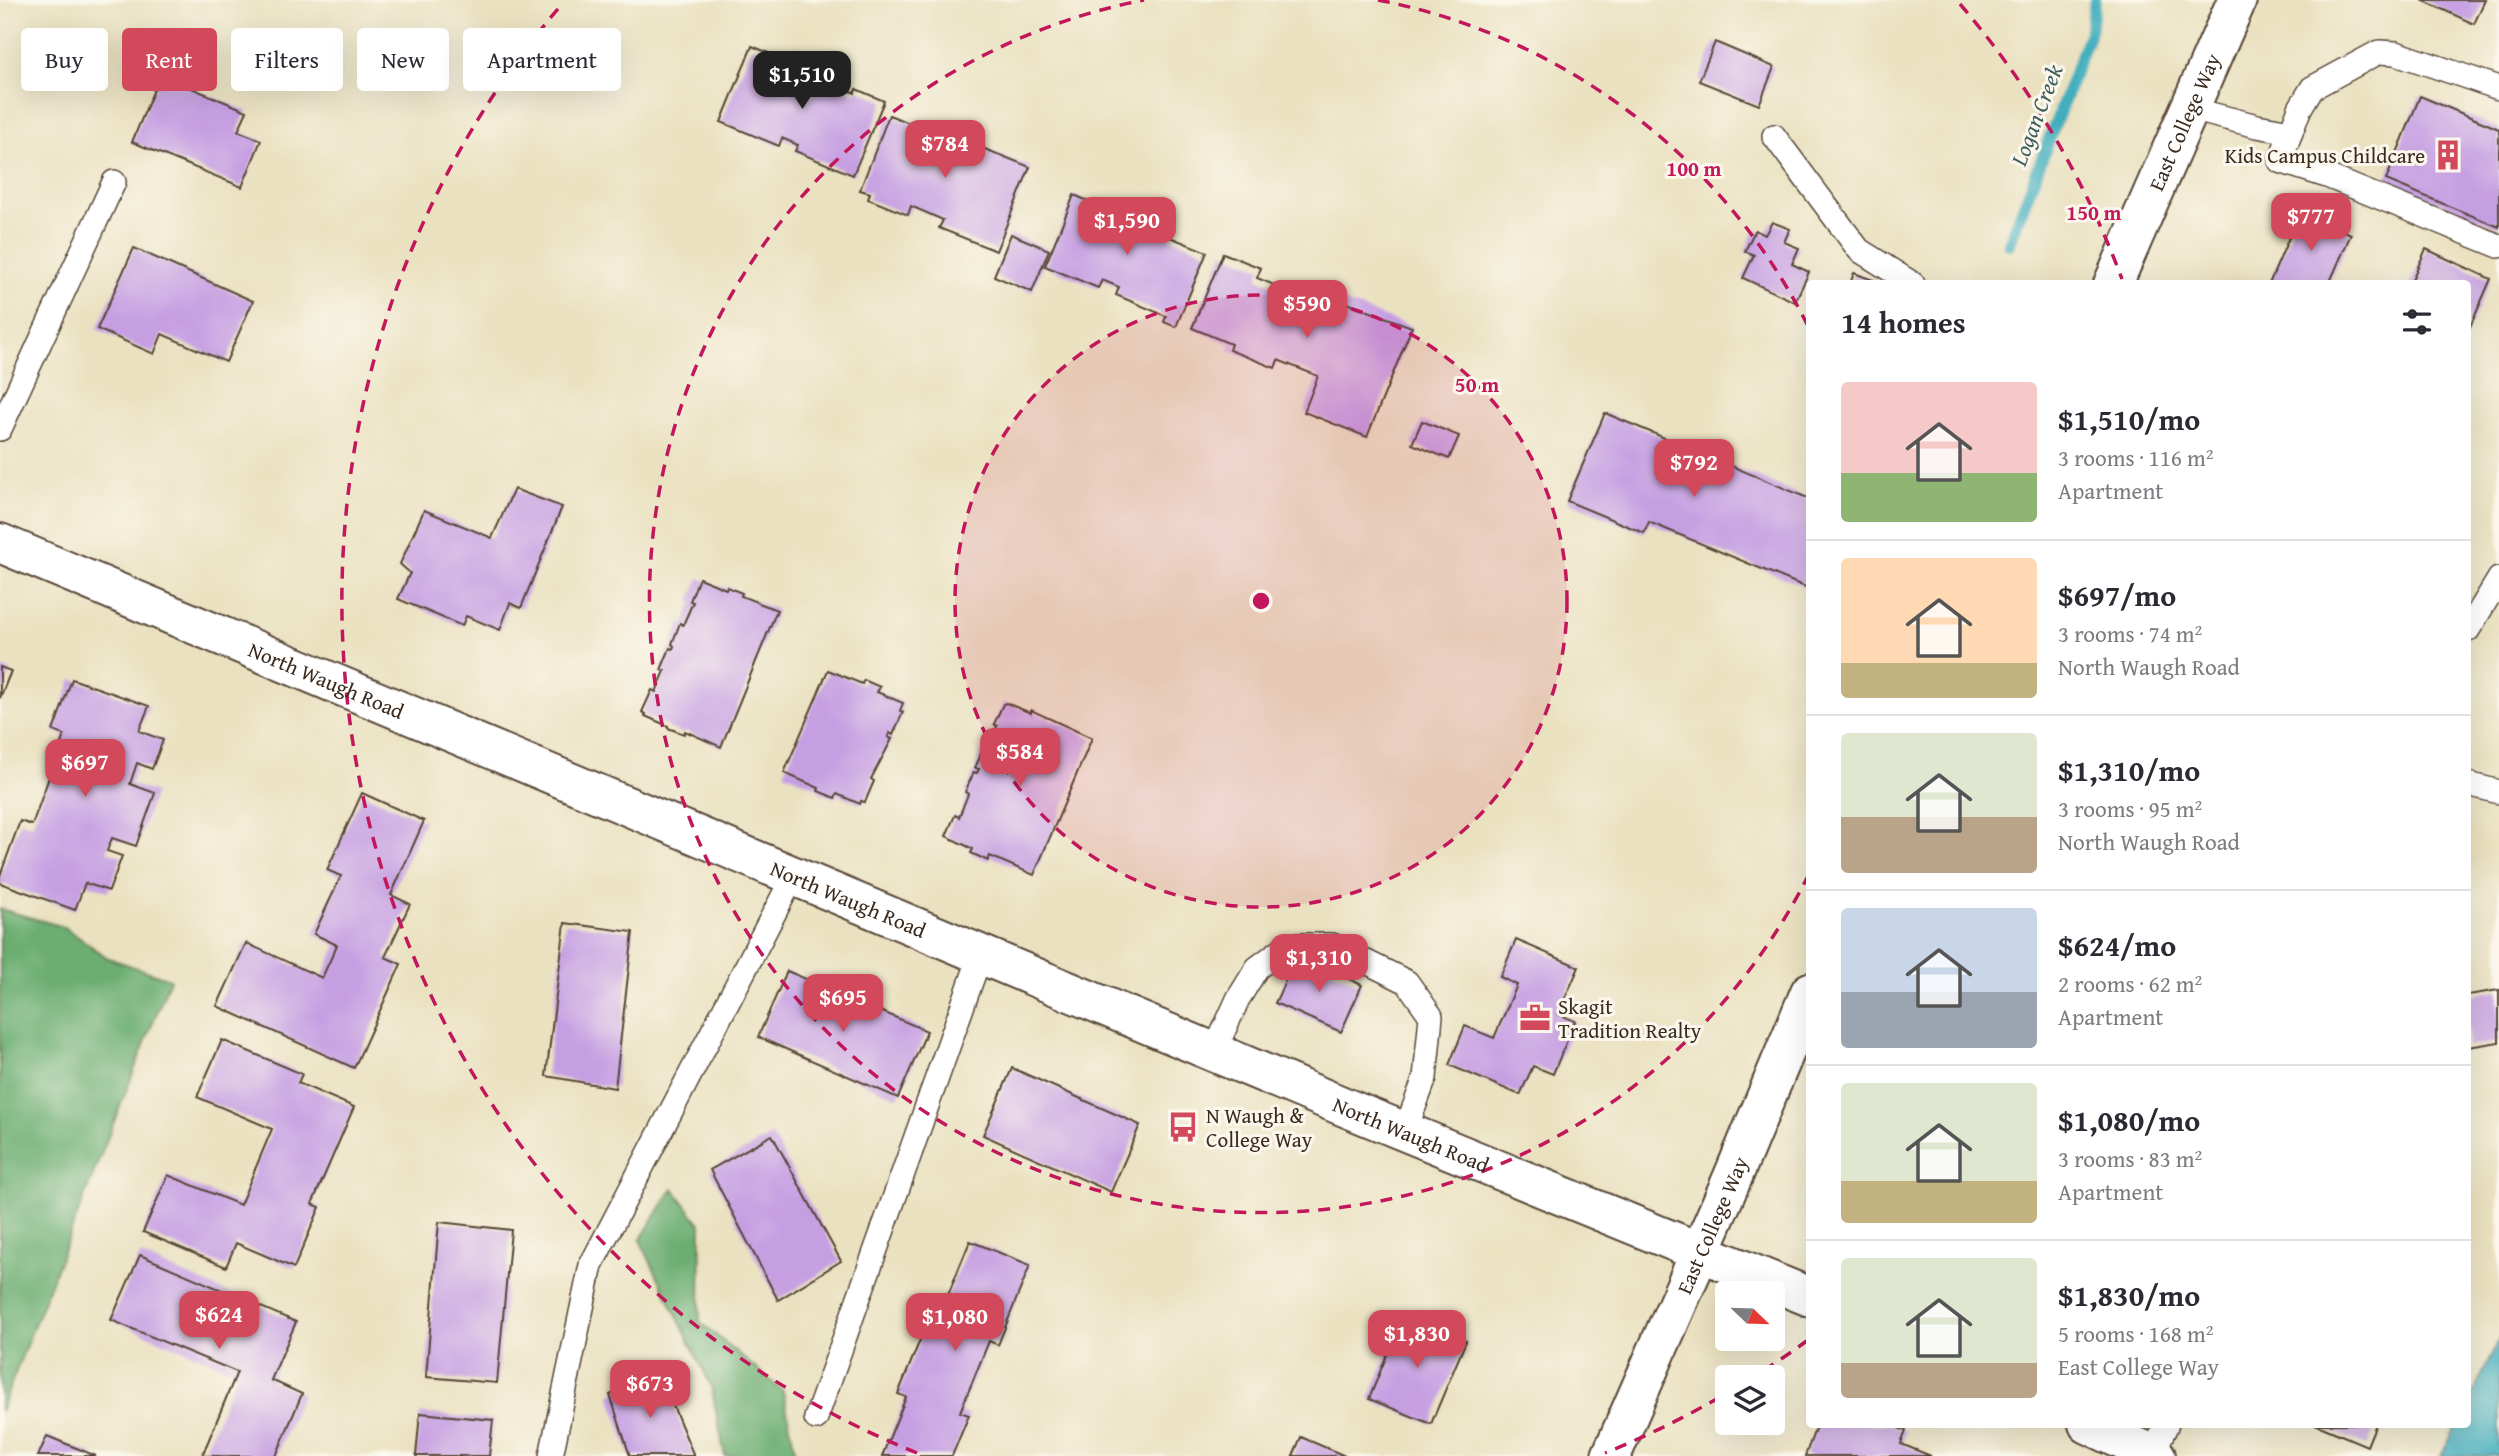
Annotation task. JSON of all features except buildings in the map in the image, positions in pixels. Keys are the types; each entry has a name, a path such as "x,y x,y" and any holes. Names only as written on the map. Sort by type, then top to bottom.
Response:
{"street":[{"name":"East College Way","path":"2115,280 2237,0"},
{"name":"North Waugh Road","path":"0,543 1214,1052 1806,1295"},
{"name":"East College Way","path":"1611,1456 1806,1001"},
{"path":"2101,1428 2158,1445"}],"lane":[{"path":"2499,88 2396,53 2379,52 2312,88 2300,108 2280,161 2327,176 2499,246"},
{"path":"2191,109 2291,132"},
{"path":"1774,136 1859,250 1907,280"},
{"path":"0,429 114,182"},
{"path":"2471,625 2499,579"},
{"path":"2471,785 2499,792"},
{"path":"551,1456 591,1265 794,875"},
{"path":"1214,1052 1238,999 1257,968 1289,945 1332,944 1407,982 1432,1016 1425,1078 1405,1131"},
{"path":"816,1418 981,954"}],"green space":[{"path":"0,909 64,927 108,958 170,979 0,1412"},
{"path":"673,1188 701,1225 700,1322 783,1391 796,1456 725,1456 711,1386 640,1240"}],"water":[{"path":"2499,1339 2499,1456 2441,1456 2455,1428 2471,1428 2471,1397"}],"waterway":[{"name":"Logan Creek","path":"2009,244 2091,30 2095,0"}],"place":[{"name":"Kids Campus Childcare","path":"2448,155"},
{"name":"Skagit Tradition Realty","path":"1535,1018"},
{"name":"N Waugh & College Way","path":"1183,1127"}]}
